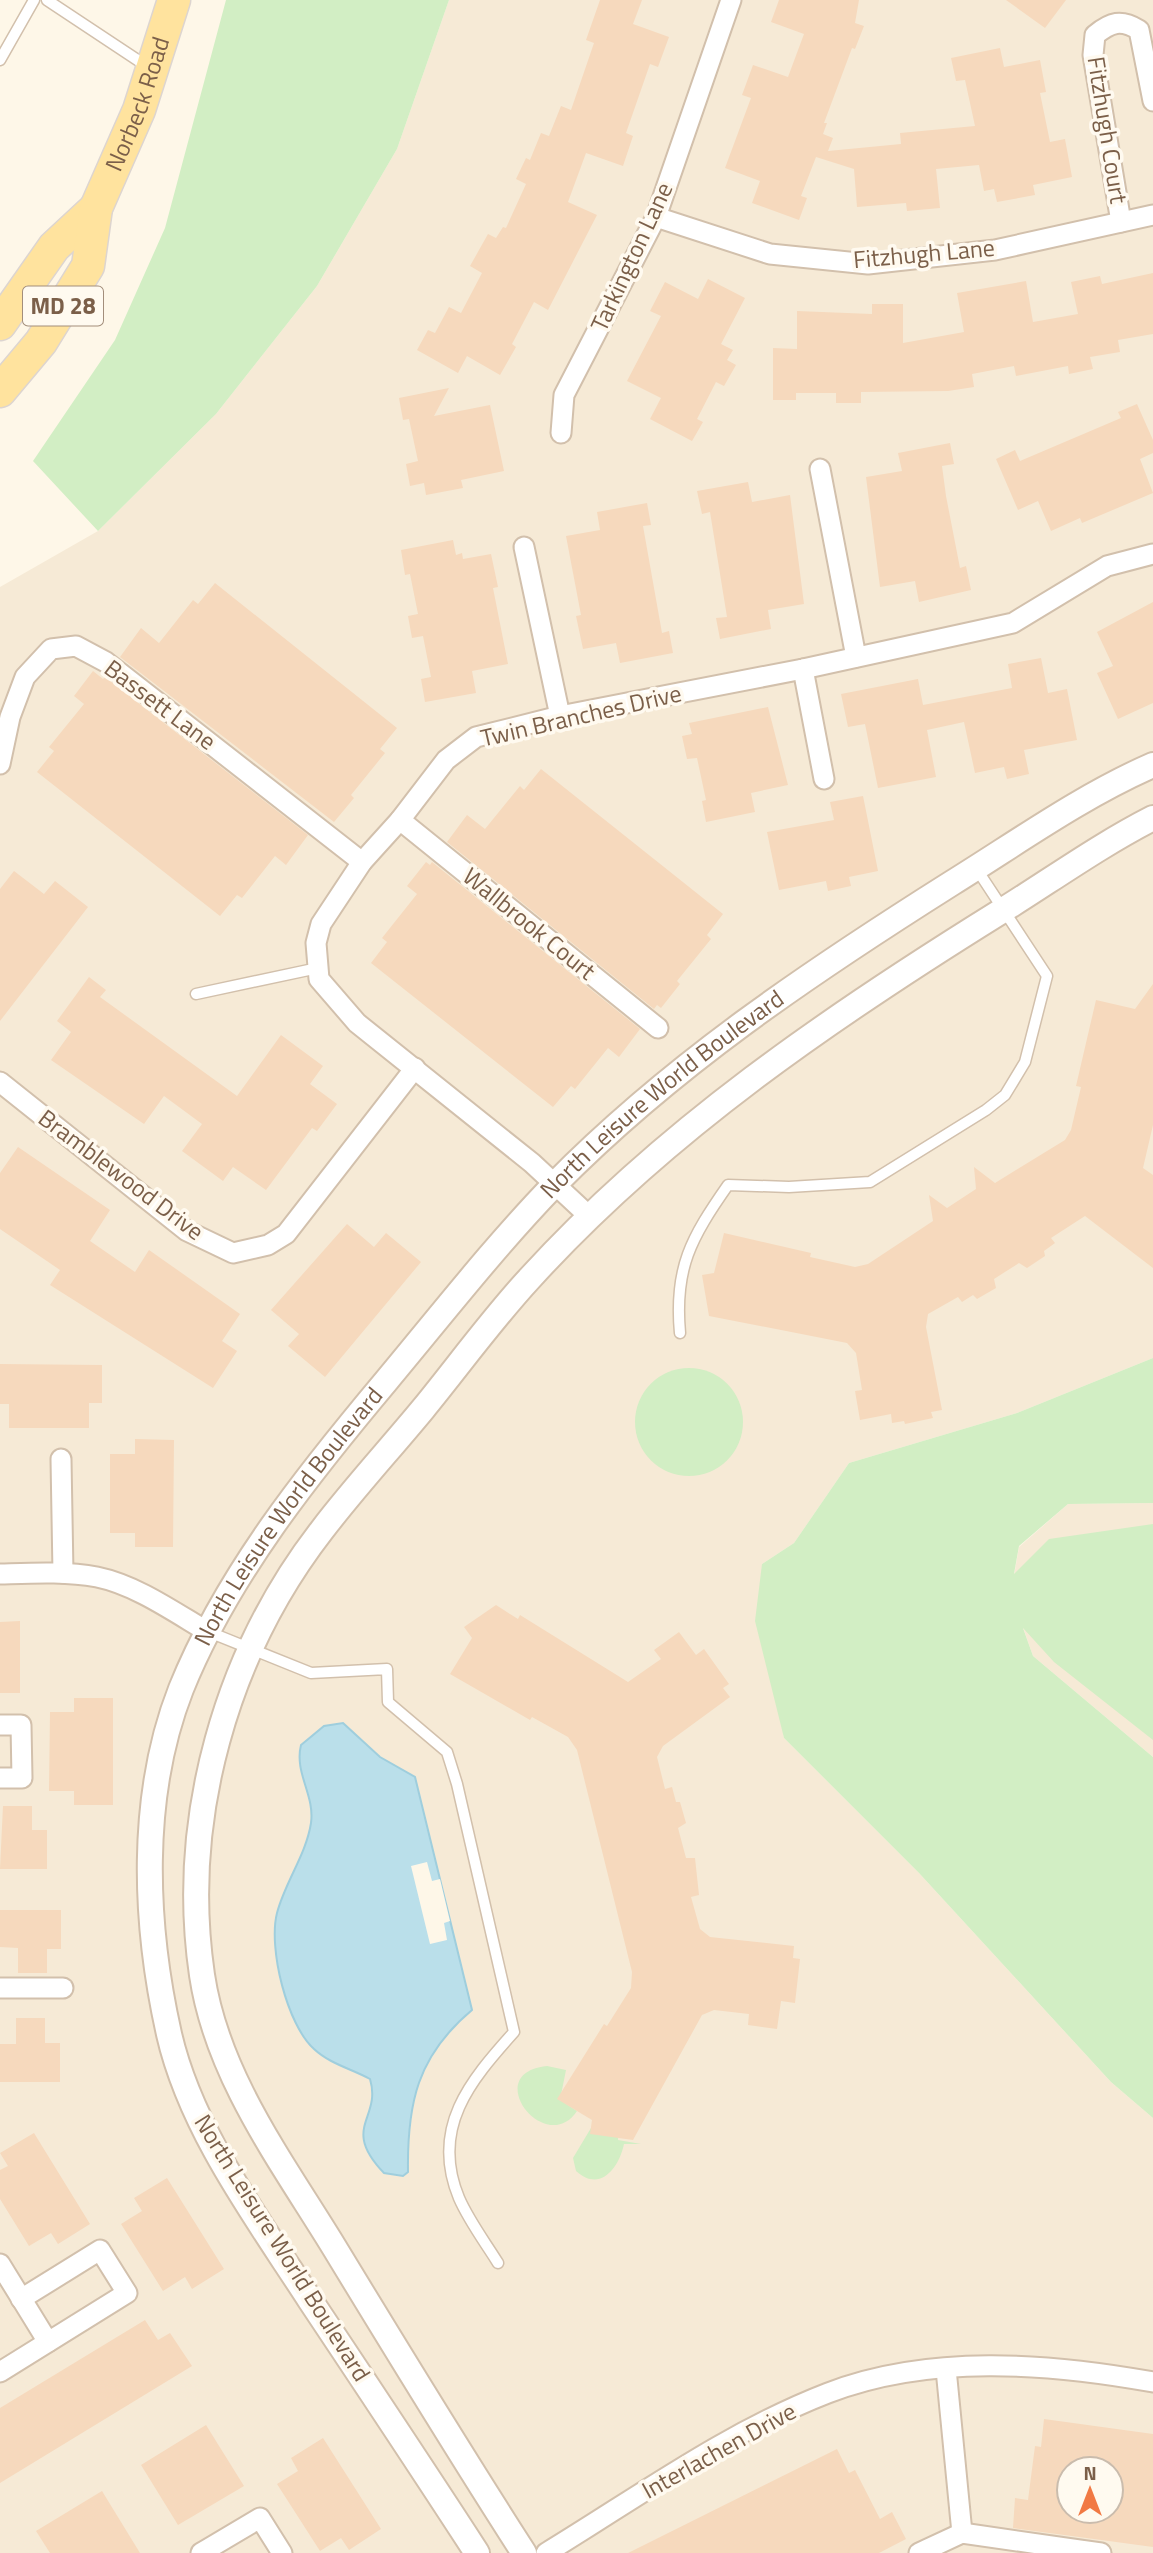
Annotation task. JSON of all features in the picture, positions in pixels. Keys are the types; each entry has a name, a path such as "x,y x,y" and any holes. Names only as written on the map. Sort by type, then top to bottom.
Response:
{"main road":[{"name":"Norbeck Road","path":"0,391 41,342 88,266 96,208 139,110 174,0"},
{"name":"Norbeck Road","path":"0,324 54,247 96,208"}],"street":[{"name":"Tarkington Lane","path":"561,433 564,395 656,217 731,0"},
{"name":"Fitzhugh Court","path":"1121,222 1093,55 1095,35 1109,24 1126,22 1139,30 1153,101"},
{"name":"Fitzhugh Lane","path":"656,217 770,254 868,264 995,250 1153,215"},
{"path":"820,469 856,657"},
{"path":"524,547 560,716"},
{"name":"Twin Branches Drive","path":"318,968 316,943 321,924 362,862 400,820 446,760 476,737 560,716 803,669 1013,623 1107,566 1153,554"},
{"name":"Bassett Lane","path":"0,764 10,717 25,677 51,649 76,646 106,662 362,862"},
{"path":"803,669 824,779"},
{"name":"North Leisure World Boulevard","path":"477,2553 278,2251 232,2175 192,2103 170,2040 151,1923 152,1834 162,1750 181,1690 208,1632 255,1553 330,1448 495,1251 555,1184 677,1075 776,997 976,868 1121,779 1153,765"},
{"name":"North Leisure World Boulevard","path":"524,2553 268,2143 226,2061 213,2024 202,1977 197,1913 199,1834 209,1765 229,1703 251,1651 285,1585 321,1531 528,1280 590,1217 705,1115 801,1041 911,967 1153,818"},
{"name":"Wallbrook Court","path":"400,820 658,1028"},
{"path":"318,968 319,979 357,1023 555,1184 590,1217"},
{"name":"Bramblewood Drive","path":"0,1082 187,1231 233,1254 268,1245 286,1234 415,1068"},
{"path":"61,1459 63,1573"},
{"path":"0,1574 63,1573 99,1578 132,1590 208,1632"},
{"path":"0,1725 21,1725 22,1778 0,1778"},
{"path":"0,1988 63,1988"},
{"path":"0,2372 127,2293 100,2250 21,2299"},
{"path":"0,2264 48,2342"},
{"name":"Interlachen Drive","path":"546,2553 744,2431 831,2392 901,2375 946,2369 1020,2366 1094,2372 1153,2382"},
{"path":"946,2369 962,2533"},
{"path":"201,2553 260,2518 282,2553"},
{"path":"919,2553 962,2533 1101,2553"}],"lane":[{"path":"0,60 4,45 34,0"},
{"path":"47,0 152,69"},
{"path":"680,1333 678,1281 698,1228 728,1185 789,1187 870,1182 1005,1095 1025,1062 1048,976 976,868"},
{"path":"196,994 318,968"},
{"path":"208,1632 311,1673 387,1669 388,1702 447,1752 457,1784 514,2032 463,2093 450,2146 452,2171 459,2199 498,2263"}],"shaded area":[{"path":"449,0 1153,0 1153,1358 1017,1413 849,1463 794,1543 762,1564 784,1738 919,1873 1111,2082 1153,2118 1153,2553 0,2553 0,587 98,531 216,414 317,286 397,149"},
{"path":"1153,1503 1153,1757 1033,1656 1011,1593 1019,1547 1068,1504"}],"green space":[{"path":"226,0 449,0 397,149 317,286 216,414 98,531 33,461 115,340 165,228"},
{"path":"1153,1358 1153,1503 1068,1504 1019,1546 1014,1574 1049,1539 1153,1524 1153,1740 1054,1662 1023,1628 1033,1656 1153,1757 1153,2118 1111,2082 919,1873 784,1738 755,1621 762,1564 794,1543 849,1463 1017,1413"},
{"path":"689,1368 710,1372 727,1384 739,1401 743,1422 739,1443 727,1460 710,1472 689,1476 668,1472 651,1460 639,1443 635,1422 639,1401 651,1384 668,1372"},
{"path":"547,2066 566,2070 560,2100 577,2111 564,2123 550,2125 536,2119 525,2109 518,2096 519,2083 527,2072"},
{"path":"597,2118 619,2126 618,2140 641,2144 624,2144 613,2169 607,2175 593,2179 576,2171 573,2158"}],"water":[{"path":"343,1723 380,1757 415,1777 472,2010 453,2027 439,2045 419,2083 410,2124 408,2172 403,2176 384,2173 365,2145 363,2134 372,2093 370,2079 327,2059 304,2038 288,2005 275,1946 277,1913 305,1846 311,1823 310,1803 300,1765 301,1745 324,1726"}],"pier":[{"path":"427,1862 432,1881 440,1879 450,1921 444,1923 447,1940 430,1944 411,1866"}],"building":[{"path":"600,0 642,0 633,24 669,37 658,67 650,64 626,133 633,136 623,166 586,153 568,202 597,215 548,310 534,302 512,344 516,347 500,375 467,356 458,373 417,350 428,330 435,333 449,307 461,313 482,273 470,266 488,234 496,238 503,227 506,228 526,184 516,179 526,158 530,160 541,133 549,136 561,106 571,110 594,43 586,40"},
{"path":"779,0 859,0 855,23 864,26 855,49 852,48 824,123 827,123 823,134 833,138 828,151 901,144 900,133 975,126 965,80 956,81 951,58 1000,48 1004,67 1040,60 1046,92 1040,93 1050,142 1065,139 1072,177 1033,185 1035,195 997,202 994,189 984,191 979,165 936,169 940,208 907,211 906,203 857,207 854,169 816,157 801,196 807,198 799,220 752,203 760,181 725,168 751,98 742,95 753,65 788,77 804,34 771,22"},
{"path":"1006,0 1066,0 1045,28"},
{"path":"1153,273 1153,334 1118,340 1120,352 1090,357 1093,369 1069,374 1068,366 1016,376 1014,366 972,374 974,387 948,391 861,392 861,403 836,403 836,393 796,393 796,400 773,400 773,348 797,349 797,311 872,314 872,304 903,304 903,343 964,332 957,293 1026,281 1033,322 1078,314 1071,282 1100,276 1102,284"},
{"path":"708,279 745,298 721,344 733,350 727,360 736,365 724,386 716,382 697,419 703,422 692,441 650,419 661,398 627,381 661,316 650,311 665,282 698,299"},
{"path":"449,388 434,416 490,405 504,471 461,480 463,488 426,495 424,483 410,486 406,464 418,461 409,419 403,420 399,398"},
{"path":"1137,404 1153,440 1153,453 1140,459 1153,493 1082,523 1080,518 1051,531 1038,501 1018,510 996,459 1015,450 1020,461 1121,418 1118,412"},
{"path":"950,443 954,464 942,466 946,496 960,568 966,566 971,590 919,602 915,581 880,587 866,477 902,471 898,453"},
{"path":"748,482 752,502 790,495 804,604 768,610 771,629 720,639 716,618 727,617 710,512 702,514 697,491"},
{"path":"647,503 651,525 643,526 662,633 669,631 673,653 620,663 616,643 583,649 576,616 581,615 566,536 600,530 597,512"},
{"path":"453,540 456,555 462,553 463,559 491,554 498,587 493,588 508,664 472,671 476,693 425,702 421,679 431,677 423,636 412,638 408,616 418,614 410,574 405,575 401,550"},
{"path":"215,583 397,728 380,749 385,753 351,795 354,798 334,822 120,657 141,628 159,643 193,600 198,604"},
{"path":"1153,602 1153,703 1118,719 1097,673 1113,666 1097,632"},
{"path":"1041,658 1048,693 1067,689 1077,740 1024,750 1029,774 1007,779 1004,767 975,773 964,722 927,730 936,777 878,788 865,724 848,727 841,694 918,679 923,705 1012,688 1008,664"},
{"path":"93,671 103,679 105,677 308,835 286,865 275,856 242,898 237,895 220,916 37,772 54,751 49,747 84,704 74,696"},
{"path":"768,707 788,785 751,793 755,812 706,822 702,801 706,800 697,758 687,759 682,736 692,734 689,723"},
{"path":"541,769 723,914 707,935 711,939 677,981 680,984 661,1008 657,1005 654,1009 447,842 467,815 485,829 520,786 524,790"},
{"path":"863,796 878,871 849,877 851,886 828,891 826,881 779,890 767,832 834,820 830,802"},
{"path":"426,862 430,865 432,862 640,1029 619,1057 608,1048 575,1089 571,1086 553,1107 371,963 387,942 382,938 417,894 407,886"},
{"path":"14,871 44,894 55,881 88,907 0,1021 0,889"},
{"path":"89,977 106,990 100,997 237,1096 281,1035 323,1066 310,1084 337,1104 317,1131 312,1128 266,1190 233,1167 223,1181 182,1151 202,1124 164,1096 144,1124 51,1060 71,1032 57,1021"},
{"path":"1153,984 1153,1125 1143,1168 1153,1175 1153,1268 1085,1216 1051,1238 1055,1243 1044,1251 1045,1256 1027,1268 1019,1263 994,1279 996,1288 977,1299 973,1295 962,1302 958,1297 928,1314 926,1327 942,1410 931,1412 933,1418 905,1424 904,1421 892,1423 891,1414 860,1420 855,1391 862,1390 856,1353 847,1343 709,1316 702,1275 714,1273 724,1233 811,1253 810,1257 855,1267 868,1264 933,1221 929,1195 947,1208 976,1189 974,1167 995,1183 1065,1140 1071,1130 1081,1087 1076,1086 1096,1000 1135,1009"},
{"path":"18,1147 110,1210 90,1241 135,1272 149,1250 240,1314 222,1341 237,1351 213,1388 50,1285 60,1270 0,1229 0,1173"},
{"path":"347,1224 374,1247 386,1233 421,1262 325,1377 288,1346 299,1334 271,1310"},
{"path":"0,1364 102,1365 102,1403 89,1403 89,1428 9,1428 9,1404 0,1404"},
{"path":"135,1439 174,1440 173,1547 135,1547 135,1533 110,1533 110,1454 135,1454"},
{"path":"496,1605 518,1619 520,1615 628,1682 661,1659 654,1650 679,1632 696,1655 704,1649 729,1684 723,1688 730,1697 663,1746 657,1757 665,1789 672,1787 676,1802 680,1802 686,1823 678,1828 686,1858 695,1858 699,1895 691,1897 700,1929 710,1937 794,1946 793,1958 800,1959 795,2003 781,2001 777,2029 748,2025 749,2014 714,2010 702,2015 633,2140 590,2134 592,2120 557,2099 604,2024 607,2026 631,1988 632,1972 577,1750 568,1737 532,1717 530,1720 450,1674 472,1638 464,1627"},
{"path":"20,1621 20,1693 0,1693 0,1622"},
{"path":"74,1698 113,1698 113,1805 74,1805 74,1791 49,1791 50,1712 74,1712"},
{"path":"3,1806 32,1806 32,1830 47,1830 47,1869 0,1869"},
{"path":"0,1910 61,1910 61,1949 47,1949 47,1973 18,1973 18,1948 0,1947"},
{"path":"16,2018 45,2018 45,2043 60,2043 60,2082 0,2082 0,2044 16,2044"},
{"path":"34,2133 90,2224 58,2244 51,2233 29,2246 0,2199 0,2170 8,2166 0,2153"},
{"path":"167,2178 224,2269 192,2289 185,2277 163,2291 121,2224 142,2211 134,2198"},
{"path":"145,2320 158,2340 170,2333 192,2366 0,2483 0,2408"},
{"path":"1044,2419 1153,2434 1153,2547 1013,2528 1015,2498 1028,2500 1035,2446 1041,2447"},
{"path":"206,2425 244,2486 178,2525 141,2465"},
{"path":"323,2438 381,2529 349,2550 341,2538 320,2551 277,2484 298,2471 291,2458"},
{"path":"837,2449 849,2473 855,2470 880,2519 892,2512 906,2539 879,2553 628,2553"},
{"path":"102,2491 140,2553 50,2553 36,2531"}]}
